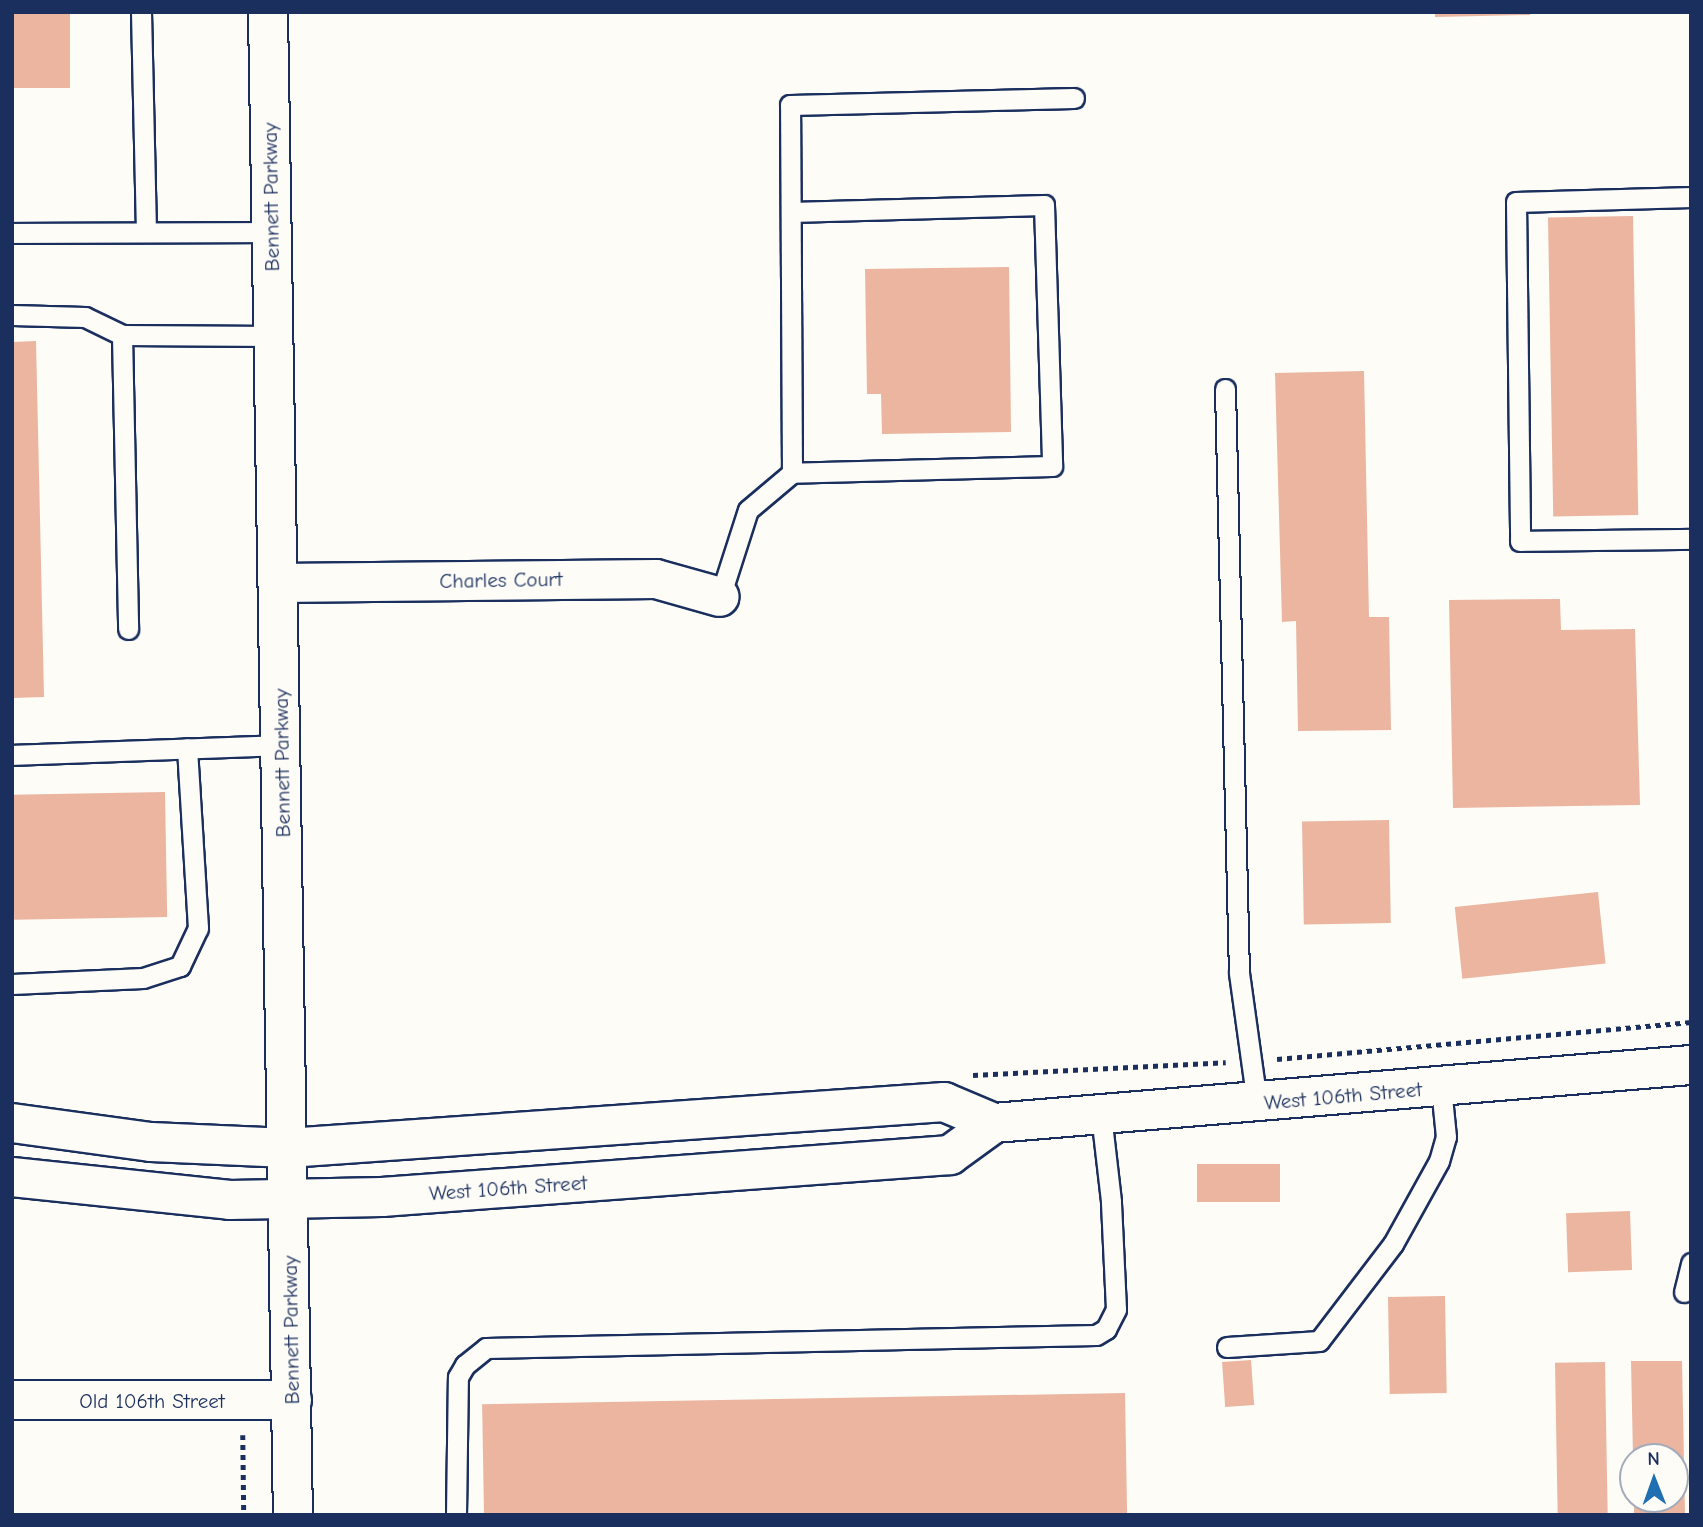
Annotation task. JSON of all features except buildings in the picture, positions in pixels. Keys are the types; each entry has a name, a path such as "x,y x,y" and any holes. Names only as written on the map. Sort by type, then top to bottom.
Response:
{"street":[{"name":"Bennett Parkway","path":"268,12 293,1515"},
{"name":"Charles Court","path":"279,583 656,579 720,597"},
{"name":"West 106th Street","path":"12,1123 151,1142 288,1148 944,1102 994,1123 1691,1065"},
{"name":"West 106th Street","path":"12,1177 162,1196 289,1200 950,1155 994,1123"},
{"name":"Old 106th Street","path":"12,1401 292,1400"}],"lane":[{"path":"141,12 146,230"},
{"path":"792,473 790,106 1074,99"},
{"path":"1691,197 1516,202 1520,541 1691,539"},
{"path":"720,597 748,510 792,473 1052,466 1044,205 791,212"},
{"path":"12,233 146,230 272,232"},
{"path":"12,315 85,317 121,335 274,336"},
{"path":"121,335 128,629"},
{"path":"1224,389 1239,973 1257,1103"},
{"path":"12,755 281,745"},
{"path":"12,984 144,978 180,966 198,928 187,748"},
{"path":"1227,1347 1319,1341 1394,1244 1439,1161 1446,1137 1441,1087"},
{"path":"456,1515 458,1377 465,1365 486,1348 1075,1337 1106,1329 1113,1319 1116,1295 1101,1115"},
{"path":"1684,1292 1691,1263"}],"path":[{"path":"243,1431 244,1515"}]}
